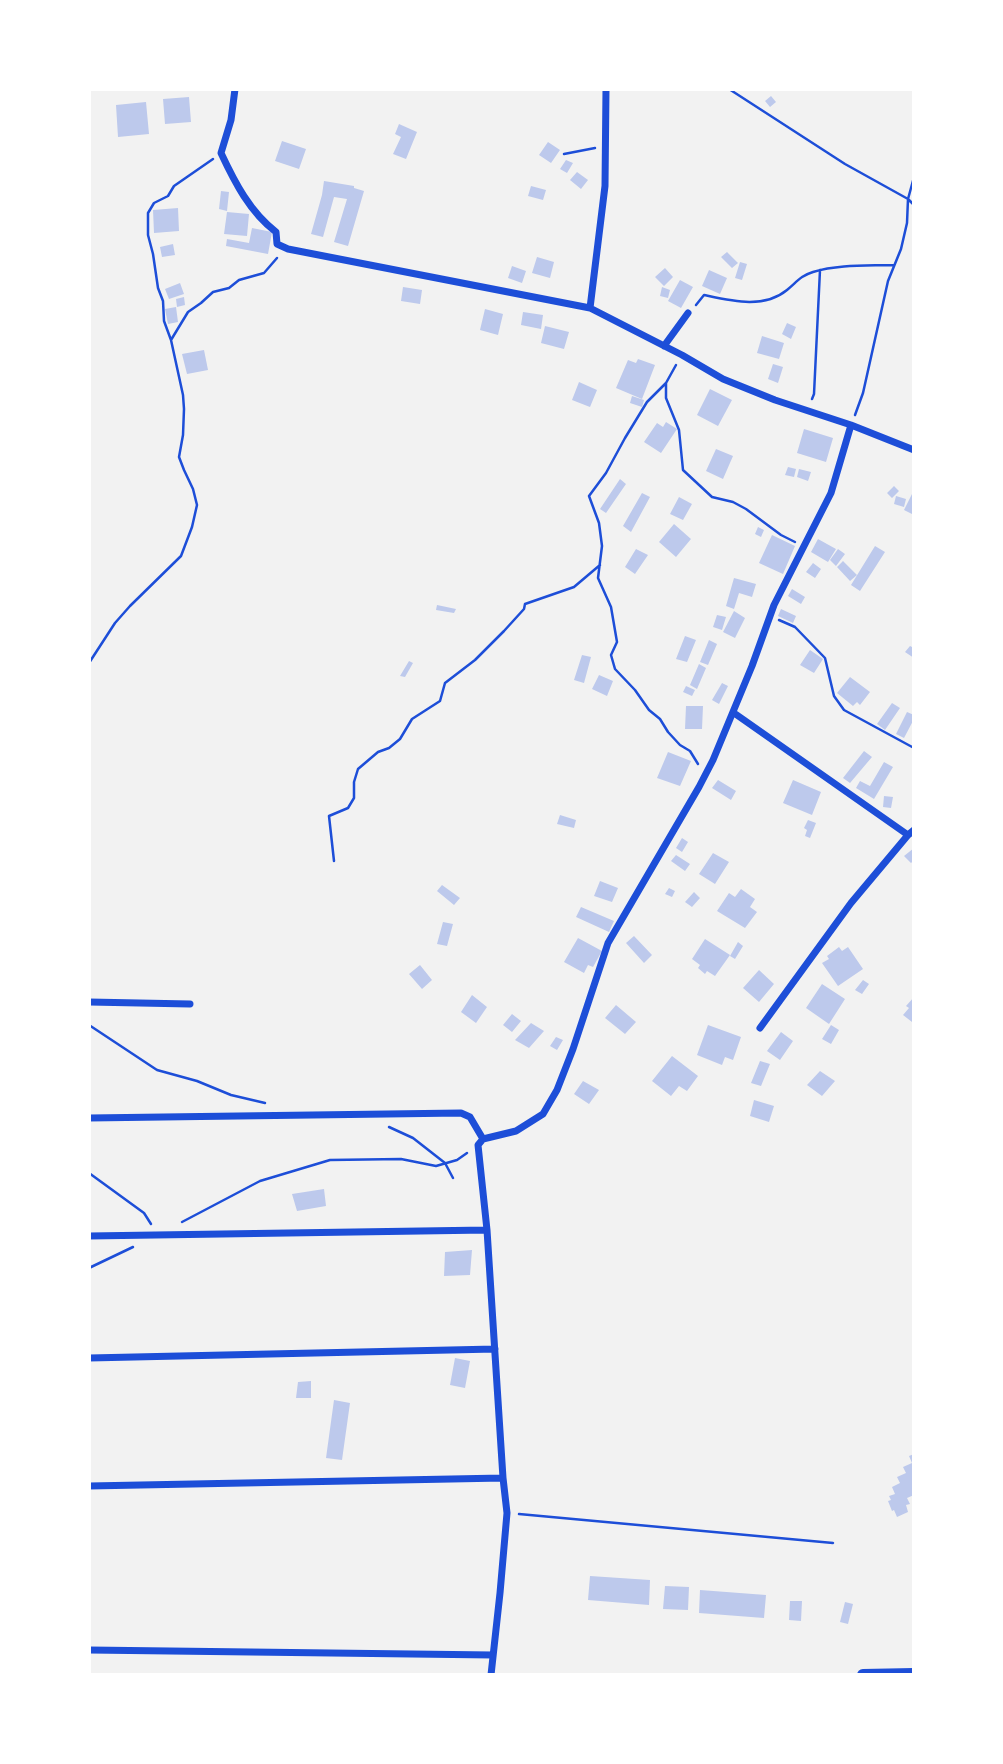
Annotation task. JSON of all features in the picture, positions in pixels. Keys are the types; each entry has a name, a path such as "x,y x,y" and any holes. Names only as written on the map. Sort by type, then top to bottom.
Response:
{"main road":[{"path":"863,1675 914,1674"}],"street":[{"path":"235,89 231,120 221,153 236,186 264,224 276,232 277,244 288,249 590,308 664,345 723,379 914,450"},
{"path":"590,308 605,186 606,89"},
{"path":"664,345 688,313"},
{"path":"481,1142 516,1131 543,1114 557,1090 608,943 713,760 734,713 774,605 831,493 851,425"},
{"path":"734,713 911,832 851,902 760,1028"},
{"path":"89,1002 190,1004"},
{"path":"89,1118 461,1113 470,1117 481,1142 507,1513 491,1675"},
{"path":"89,1236 487,1230"},
{"path":"89,1358 495,1349"},
{"path":"89,1486 503,1478"},
{"path":"89,1650 493,1655"}],"path":[{"path":"729,89 914,205"},
{"path":"564,154 606,146"},
{"path":"89,663 115,623 181,556 192,527 197,505 179,457 183,435 183,395 164,321 163,301 148,235 148,213 174,186 221,153"},
{"path":"851,425 863,393 888,281 901,248 914,177"},
{"path":"171,340 188,312 213,292 229,288 239,280 264,273 278,256 288,249"},
{"path":"688,313 704,295 759,303 788,290 799,277 820,270 833,267 894,265"},
{"path":"808,411 814,394 820,270"},
{"path":"682,355 666,383 648,402 606,473 589,496 599,523 602,546 598,578 611,607 617,642 611,655 615,669 649,710 660,719 668,732 690,751 701,768 699,787"},
{"path":"666,383 666,398 679,430 683,470 712,497 733,502 746,509 781,535 804,547"},
{"path":"334,861 329,816 348,808 354,798 354,782 358,769 378,752 400,739 412,719 440,701 445,683 475,660 524,609 525,604 574,587 600,565"},
{"path":"770,616 795,627 825,658 834,696 845,710 914,748"},
{"path":"89,1025 157,1070 272,1105"},
{"path":"382,1124 413,1138 445,1163 453,1178"},
{"path":"180,1223 260,1181 330,1160 401,1159 436,1166 457,1160 481,1142"},
{"path":"89,1173 144,1213 157,1235"},
{"path":"89,1268 135,1246"},
{"path":"507,1513 833,1543"}],"building":[{"path":"771,96 776,102 770,107 765,101"},
{"path":"189,97 191,122 165,124 163,99"},
{"path":"146,102 149,134 118,137 116,105"},
{"path":"399,124 417,132 406,159 393,154 401,137 395,134"},
{"path":"282,141 306,149 299,169 275,161"},
{"path":"548,142 560,150 551,163 539,155"},
{"path":"566,160 573,163 567,173 560,169"},
{"path":"577,172 588,180 581,189 570,180"},
{"path":"324,181 354,186 364,191 348,246 334,242 347,199 334,197 323,237 311,234"},
{"path":"531,186 546,190 543,200 528,196"},
{"path":"221,191 229,192 227,211 219,209"},
{"path":"178,208 179,231 154,233 153,210"},
{"path":"227,212 249,214 247,236 224,234"},
{"path":"252,228 272,232 268,254 226,246 227,239 249,243"},
{"path":"173,244 175,255 162,257 160,247"},
{"path":"727,252 738,263 732,268 721,257"},
{"path":"537,257 554,262 550,278 532,273"},
{"path":"740,262 747,264 742,280 735,278"},
{"path":"512,266 526,271 522,283 508,278"},
{"path":"665,268 673,277 664,286 655,277"},
{"path":"709,270 727,278 720,294 702,286"},
{"path":"680,280 693,287 681,308 668,301"},
{"path":"180,283 184,294 169,299 165,289"},
{"path":"403,287 422,290 420,304 401,301"},
{"path":"662,287 670,290 668,298 660,296"},
{"path":"184,297 185,305 177,307 176,299"},
{"path":"176,307 178,322 168,324 165,309"},
{"path":"485,309 503,314 498,335 480,330"},
{"path":"523,312 543,315 541,329 521,325"},
{"path":"787,323 796,327 791,339 782,334"},
{"path":"545,326 569,332 564,349 541,343"},
{"path":"762,336 784,343 779,359 757,353"},
{"path":"204,350 208,370 187,374 182,354"},
{"path":"638,359 655,365 642,399 616,388 628,360 636,363"},
{"path":"773,364 783,367 778,383 768,379"},
{"path":"579,382 597,390 590,407 572,400"},
{"path":"710,389 732,400 718,426 697,415"},
{"path":"632,396 644,400 642,407 630,403"},
{"path":"666,422 677,429 661,453 644,442 657,423 663,427"},
{"path":"804,429 833,438 826,462 797,453"},
{"path":"716,449 733,456 723,479 706,471"},
{"path":"788,467 796,469 794,477 785,475"},
{"path":"799,469 811,472 808,481 797,477"},
{"path":"620,479 626,484 606,513 600,509"},
{"path":"894,486 899,491 892,498 887,493"},
{"path":"914,490 914,515 904,510"},
{"path":"642,493 650,497 631,532 623,526"},
{"path":"896,496 906,499 904,507 894,504"},
{"path":"679,497 692,504 683,520 670,514"},
{"path":"674,524 691,539 676,557 659,542"},
{"path":"758,527 764,530 761,537 755,534"},
{"path":"772,535 795,546 783,574 759,563"},
{"path":"818,539 836,549 828,562 811,552"},
{"path":"875,546 885,552 860,591 851,585"},
{"path":"636,549 648,555 635,574 625,567"},
{"path":"838,549 845,554 836,566 830,560"},
{"path":"843,561 857,575 850,581 837,567"},
{"path":"813,563 821,569 815,578 806,572"},
{"path":"734,578 756,584 752,597 739,593 734,609 726,606"},
{"path":"792,589 805,597 801,604 788,596"},
{"path":"437,605 456,609 454,613 436,610"},
{"path":"781,609 796,616 793,623 778,616"},
{"path":"734,611 745,618 735,638 723,632"},
{"path":"717,615 726,617 722,630 713,627"},
{"path":"685,636 696,640 687,662 676,659"},
{"path":"709,640 717,644 708,665 700,662"},
{"path":"910,646 914,648 914,658 905,652"},
{"path":"810,650 823,659 814,673 800,665"},
{"path":"582,655 591,657 584,683 574,680"},
{"path":"409,661 413,663 405,677 400,676"},
{"path":"699,664 706,668 697,689 690,685"},
{"path":"599,675 613,681 607,696 592,689"},
{"path":"850,677 870,692 860,705 857,702 853,706 837,693"},
{"path":"722,683 728,686 719,704 712,700"},
{"path":"686,686 695,690 692,696 683,692"},
{"path":"892,703 900,708 885,730 877,724"},
{"path":"686,706 703,706 702,729 685,729"},
{"path":"907,712 914,715 914,719 904,738 896,734"},
{"path":"864,751 872,757 850,783 843,778"},
{"path":"668,752 691,761 680,786 657,778"},
{"path":"884,762 893,767 874,799 856,788 860,781 870,786"},
{"path":"718,780 736,791 731,800 712,788"},
{"path":"793,780 821,792 812,815 783,803"},
{"path":"884,796 893,797 891,808 883,807"},
{"path":"560,815 576,820 574,828 557,824"},
{"path":"808,820 816,823 810,838 805,836 807,830 804,828"},
{"path":"682,838 688,842 682,852 676,848"},
{"path":"914,848 914,860 911,863 904,856"},
{"path":"713,853 729,862 715,884 699,874"},
{"path":"676,855 690,864 685,871 671,861"},
{"path":"600,881 618,888 612,902 594,896"},
{"path":"442,885 460,898 454,905 437,891"},
{"path":"669,888 675,891 672,897 665,894"},
{"path":"741,889 755,899 750,907 757,912 745,928 717,911 729,893 735,897"},
{"path":"694,892 700,898 692,907 685,902"},
{"path":"581,907 614,921 609,932 576,917"},
{"path":"443,922 453,924 447,946 437,944"},
{"path":"634,936 652,955 644,963 626,943"},
{"path":"578,938 602,951 593,967 588,965 584,973 564,962"},
{"path":"705,939 730,955 715,976 707,971 705,974 698,968 700,965 692,959"},
{"path":"738,942 743,946 735,959 730,956"},
{"path":"839,947 842,951 848,947 863,969 838,986 822,963"},
{"path":"420,965 432,980 422,989 409,974"},
{"path":"759,970 774,984 759,1002 743,988"},
{"path":"863,980 869,984 862,994 855,990"},
{"path":"822,984 845,999 829,1024 806,1008"},
{"path":"472,995 487,1007 476,1023 461,1012"},
{"path":"914,997 912,1022 903,1015 909,1008 906,1006"},
{"path":"616,1005 636,1022 625,1034 605,1018"},
{"path":"512,1014 521,1021 512,1032 503,1025"},
{"path":"531,1023 544,1031 529,1048 515,1040"},
{"path":"708,1025 741,1037 733,1060 725,1057 722,1065 697,1055"},
{"path":"831,1025 839,1030 831,1044 822,1039"},
{"path":"781,1032 793,1041 780,1060 767,1051"},
{"path":"556,1037 563,1040 557,1050 550,1046"},
{"path":"672,1056 698,1076 687,1091 679,1086 671,1096 652,1081"},
{"path":"760,1061 770,1064 761,1086 751,1083"},
{"path":"820,1071 835,1081 822,1096 807,1085"},
{"path":"583,1081 599,1090 589,1104 574,1094"},
{"path":"754,1100 774,1106 769,1122 750,1116"},
{"path":"324,1189 326,1206 297,1211 292,1194"},
{"path":"472,1250 470,1275 444,1276 445,1252"},
{"path":"455,1358 470,1361 465,1388 450,1385"},
{"path":"311,1381 311,1398 296,1398 298,1382"},
{"path":"334,1400 350,1403 342,1460 326,1458"},
{"path":"914,1454 914,1495 907,1498 910,1504 906,1505 908,1512 897,1517 888,1501 891,1500 889,1496 895,1494 892,1487 900,1483 897,1477 906,1473 903,1467 912,1463 909,1456"},
{"path":"590,1576 650,1580 649,1605 588,1600"},
{"path":"665,1586 689,1587 688,1610 663,1609"},
{"path":"700,1590 766,1595 764,1618 699,1613"},
{"path":"790,1601 802,1601 801,1621 789,1620"},
{"path":"845,1602 853,1604 848,1624 840,1622"}]}
